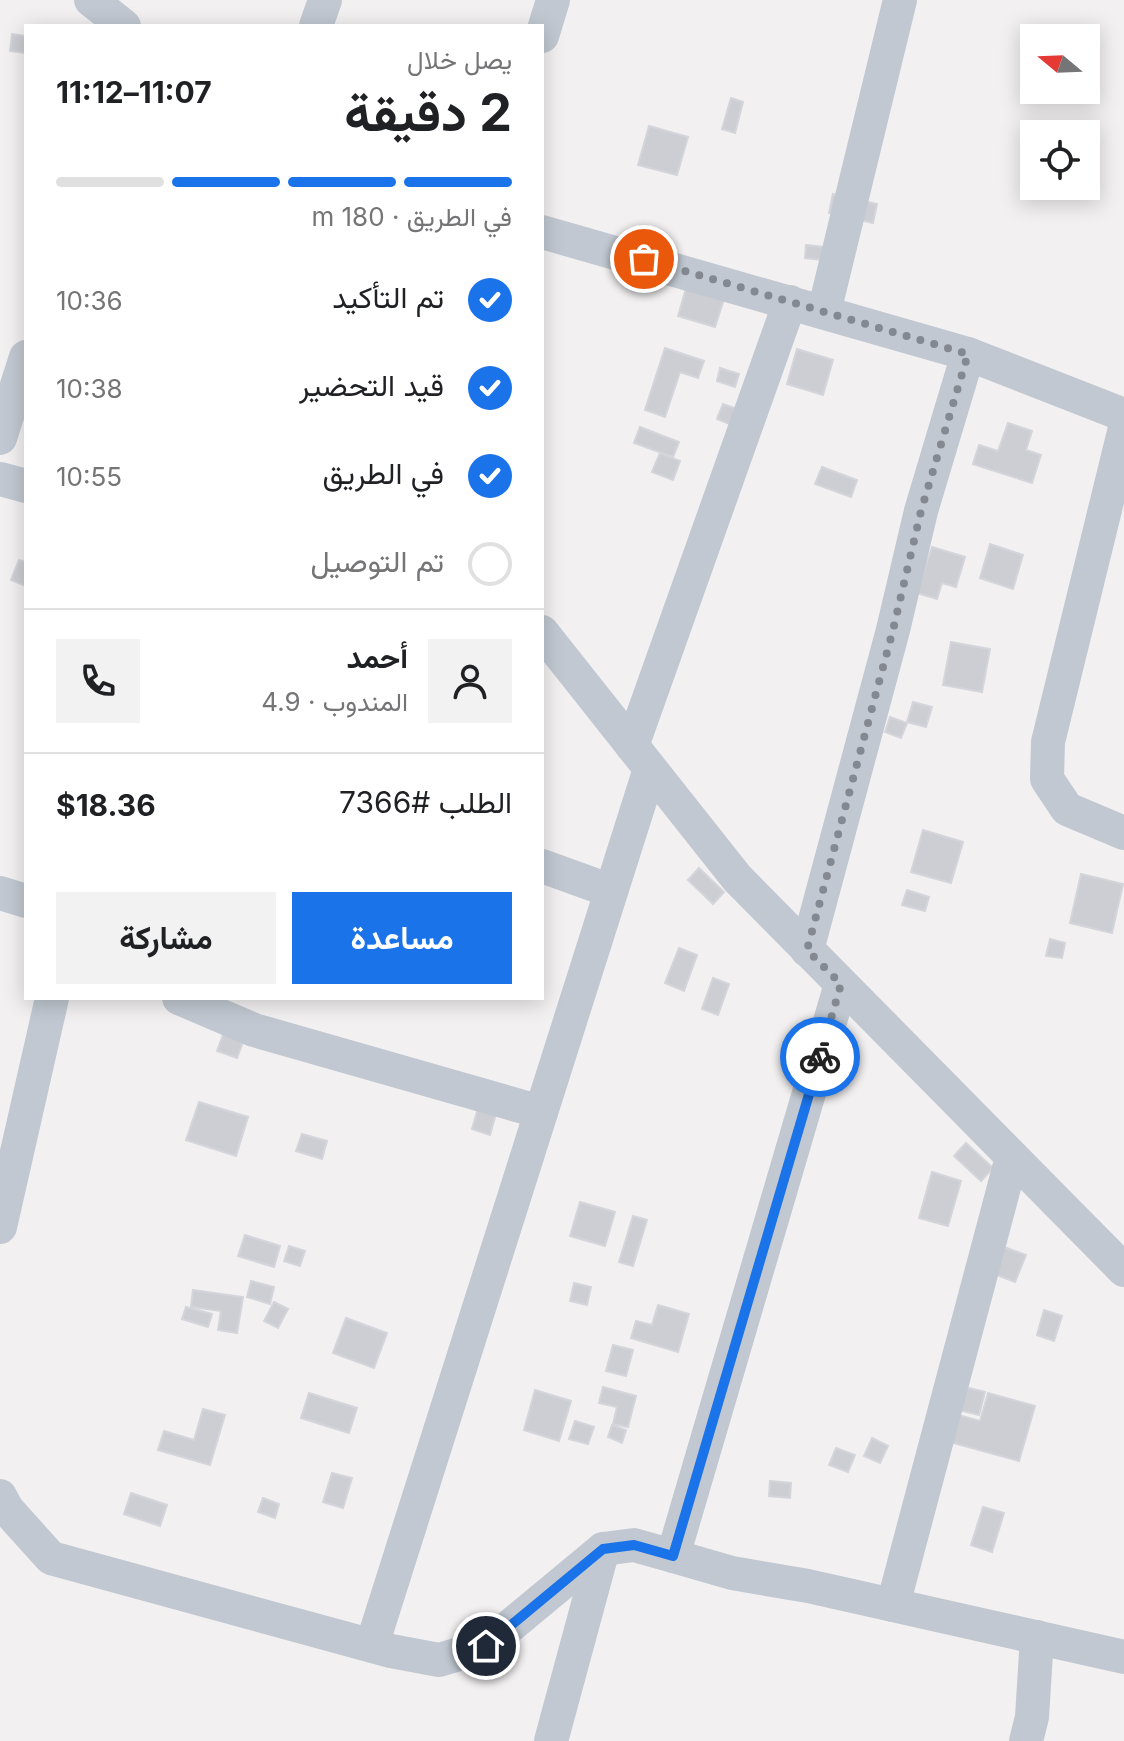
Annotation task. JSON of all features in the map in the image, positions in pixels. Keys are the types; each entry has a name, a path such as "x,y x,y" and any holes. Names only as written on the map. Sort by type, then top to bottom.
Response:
{"street":[{"path":"91,0 121,24"},
{"path":"133,24 141,0"},
{"path":"317,24 325,0"},
{"path":"544,29 553,0"},
{"path":"824,312 900,0"},
{"path":"544,233 968,354 1124,415"},
{"path":"372,1645 611,891 641,757 790,302"},
{"path":"807,950 893,630 921,511 968,354"},
{"path":"0,438 24,363"},
{"path":"1124,432 1048,742 1047,779 1067,809 1124,833"},
{"path":"0,479 24,485"},
{"path":"544,635 737,878 1124,1270"},
{"path":"544,867 611,891"},
{"path":"0,893 24,900"},
{"path":"673,1556 841,984"},
{"path":"0,1227 52,1000"},
{"path":"200,1002 254,1030 541,1112"},
{"path":"893,1605 1012,1157"},
{"path":"0,1496 7,1509 51,1558 372,1645 439,1660 486,1646 603,1549 634,1545 732,1573 808,1586 1124,1657"},
{"path":"551,1741 603,1549"},
{"path":"1026,1741 1032,1717 1037,1637"}],"building":[{"path":"12,34 24,36 24,53 10,51"},
{"path":"731,98 743,102 735,133 722,129"},
{"path":"649,126 688,137 677,175 638,165"},
{"path":"833,194 877,204 873,223 829,213"},
{"path":"806,245 833,248 832,261 805,258"},
{"path":"689,278 727,290 715,327 678,316"},
{"path":"665,348 704,361 698,378 680,372 665,417 645,410"},
{"path":"797,349 833,360 823,395 787,384"},
{"path":"720,368 739,374 735,387 717,381"},
{"path":"723,404 743,411 737,427 717,419"},
{"path":"1008,423 1032,431 1026,450 1041,455 1032,483 973,464 979,445 998,451"},
{"path":"640,427 679,442 673,457 634,443"},
{"path":"660,453 680,461 673,480 652,472"},
{"path":"822,467 857,480 851,497 815,484"},
{"path":"990,544 1023,555 1013,589 980,578"},
{"path":"932,547 965,557 956,587 942,583 937,599 917,593"},
{"path":"19,560 24,561 24,585 11,580"},
{"path":"951,642 990,649 982,692 943,685"},
{"path":"913,702 932,707 926,727 907,722"},
{"path":"890,717 907,723 901,738 885,732"},
{"path":"923,830 963,842 951,883 911,872"},
{"path":"699,868 724,892 713,904 688,880"},
{"path":"1081,874 1123,884 1112,933 1070,923"},
{"path":"907,890 929,897 925,911 902,905"},
{"path":"1050,939 1065,943 1062,958 1046,956"},
{"path":"679,948 697,955 684,991 665,983"},
{"path":"713,978 729,984 718,1015 702,1009"},
{"path":"229,1019 249,1026 237,1058 217,1051"},
{"path":"199,1102 248,1117 236,1156 186,1140"},
{"path":"478,1108 496,1114 490,1135 472,1129"},
{"path":"302,1134 327,1141 322,1159 296,1151"},
{"path":"966,1143 993,1168 981,1181 954,1156"},
{"path":"932,1172 961,1181 948,1226 919,1218"},
{"path":"580,1202 615,1212 605,1246 570,1236"},
{"path":"633,1216 647,1220 633,1266 619,1262"},
{"path":"245,1235 280,1246 274,1267 238,1256"},
{"path":"289,1246 305,1251 300,1266 284,1261"},
{"path":"1004,1247 1026,1255 1015,1282 994,1274"},
{"path":"251,1281 274,1287 270,1304 247,1297"},
{"path":"574,1283 591,1287 587,1305 570,1301"},
{"path":"193,1290 243,1297 237,1333 218,1330 221,1311 191,1307"},
{"path":"274,1302 288,1309 278,1328 264,1321"},
{"path":"658,1305 689,1314 678,1352 631,1338 636,1321 652,1325"},
{"path":"186,1307 212,1314 208,1327 182,1319"},
{"path":"1044,1310 1062,1316 1054,1341 1037,1335"},
{"path":"346,1318 387,1333 374,1368 333,1353"},
{"path":"613,1345 633,1350 626,1376 606,1371"},
{"path":"603,1387 636,1396 628,1427 613,1424 617,1407 599,1403"},
{"path":"965,1387 985,1392 979,1415 959,1410"},
{"path":"535,1390 571,1401 559,1441 524,1430"},
{"path":"309,1393 357,1408 349,1433 301,1418"},
{"path":"988,1393 1035,1406 1019,1461 950,1442 958,1415 980,1421"},
{"path":"203,1409 225,1415 210,1465 158,1450 164,1431 194,1440"},
{"path":"575,1421 594,1427 588,1444 569,1439"},
{"path":"612,1425 626,1430 622,1443 608,1437"},
{"path":"872,1438 888,1446 880,1463 864,1456"},
{"path":"836,1448 855,1455 848,1472 829,1465"},
{"path":"332,1473 352,1478 343,1508 323,1502"},
{"path":"770,1481 791,1483 790,1498 769,1496"},
{"path":"131,1493 167,1505 160,1526 124,1514"},
{"path":"263,1498 279,1504 275,1518 258,1512"},
{"path":"983,1507 1004,1513 992,1552 971,1545"}],"way so far":[{"path":"644,259 968,354 921,511 893,630 807,950 841,984 820,1057"}],"route":[{"path":"486,1646 603,1549 634,1545 673,1556 820,1057"}]}
